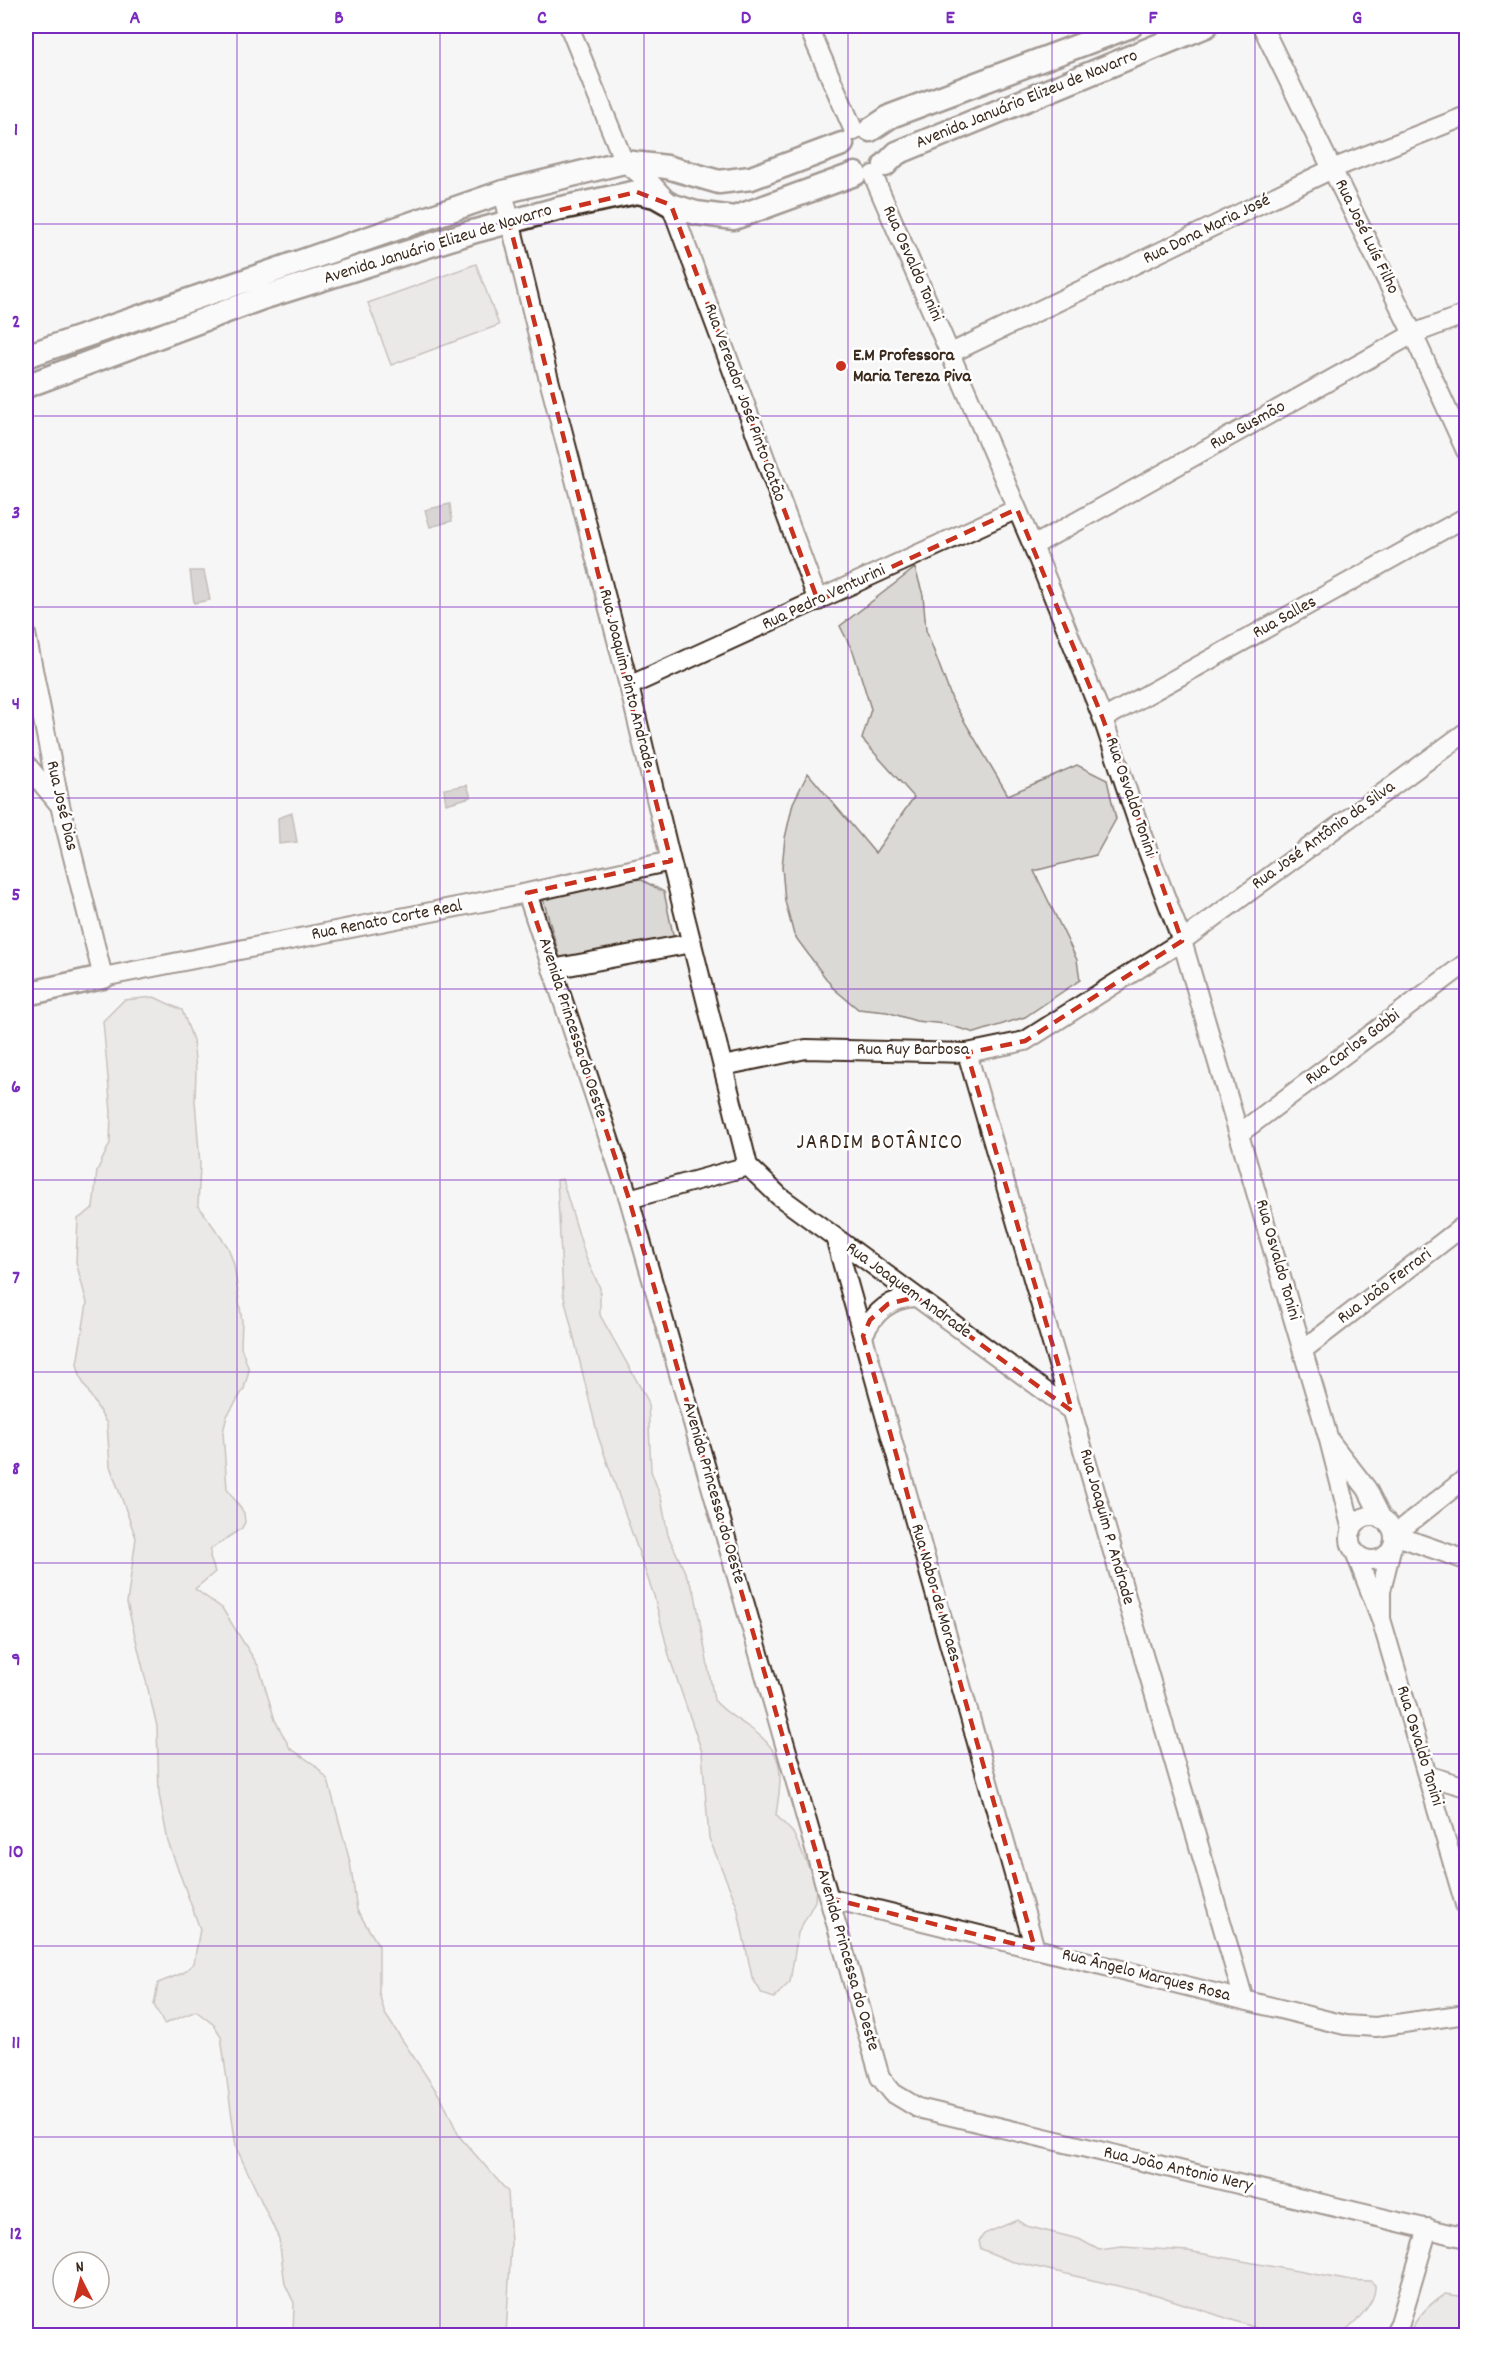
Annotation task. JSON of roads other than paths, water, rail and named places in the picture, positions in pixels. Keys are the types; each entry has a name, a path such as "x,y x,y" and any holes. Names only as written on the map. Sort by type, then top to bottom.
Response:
{"street":[{"path":"569,26 624,162 650,182 671,205"},
{"path":"808,26 856,135"},
{"name":"Avenida Januário Elizeu de Navarro","path":"26,356 503,192 624,162 673,169 719,183 751,178 856,135 891,116 1131,26"},
{"name":"Avenida Januário Elizeu de Navarro","path":"26,386 262,298 557,209 637,192 655,196 671,205 696,213 734,218 871,171 897,153 1206,26"},
{"name":"Rua José Luís Filho","path":"1262,26 1413,334 1467,451"},
{"name":"Rua Dona Maria José","path":"951,353 1332,169 1467,116"},
{"path":"856,135 879,135 887,145 888,155 871,171 843,164 840,154 856,135"},
{"name":"Rua Osvaldo Tonini","path":"871,171 1033,546 1103,719 1143,838 1182,941 1329,1440 1352,1530 1352,1545 1381,1619 1467,1908"},
{"name":"Rua Joaquim Pinto Andrade","path":"503,192 748,1166"},
{"name":"Rua Vereador José Pinto Catão","path":"671,205 818,601"},
{"name":"Rua Gusmão","path":"1033,546 1413,334 1467,314"},
{"name":"Rua Pedro Venturini","path":"629,686 1017,509"},
{"name":"Rua Salles","path":"1103,719 1467,518"},
{"name":"Rua José Dias","path":"26,634 60,805 103,977"},
{"name":"Rua José Antônio da Silva","path":"1182,941 1467,732"},
{"path":"26,764 60,805"},
{"name":"Rua Renato Corte Real","path":"103,977 527,893 671,861"},
{"name":"Avenida Princessa do Oeste","path":"527,893 629,1199 880,2077 893,2093"},
{"name":"Rua Ruy Barbosa","path":"723,1066 806,1049 968,1053 1025,1041 1182,941"},
{"path":"552,969 692,943"},
{"name":"Rua Carlos Gobbi","path":"1240,1133 1467,963"},
{"path":"26,994 103,977"},
{"name":"Rua Joaquim P. Andrade","path":"968,1053 1244,2000"},
{"path":"629,1199 748,1166"},
{"name":"Rua Joaquem Andrade","path":"748,1166 779,1196 1072,1411"},
{"name":"Rua João Ferrari","path":"1302,1350 1467,1224"},
{"name":"Rua Nabor de Moraes","path":"835,1238 1035,1949"},
{"path":"863,1336 870,1320 888,1304 902,1298 916,1297"},
{"name":"Rua Osvaldo Tonini","path":"1329,1440 1367,1489 1382,1519 1392,1529 1393,1542 1381,1592 1381,1619"},
{"path":"1355,1552 1361,1557 1374,1560 1381,1558 1393,1542 1467,1478"},
{"path":"1352,1530 1362,1519 1368,1517 1382,1519"},
{"path":"1393,1542 1467,1560"},
{"path":"1429,1776 1467,1787"},
{"name":"Rua Ângelo Marques Rosa","path":"829,1898 1345,2025 1376,2027 1467,2014"},
{"name":"Rua João Antonio Nery","path":"893,2093 918,2108 1467,2238"},
{"path":"1393,2336 1400,2323 1428,2229"}],"place":[{"name":"E.M Professora Maria Tereza Piva","path":"841,366"}],"district":[{"name":"JARDIM BOTÂNICO","path":"880,1144"}]}
